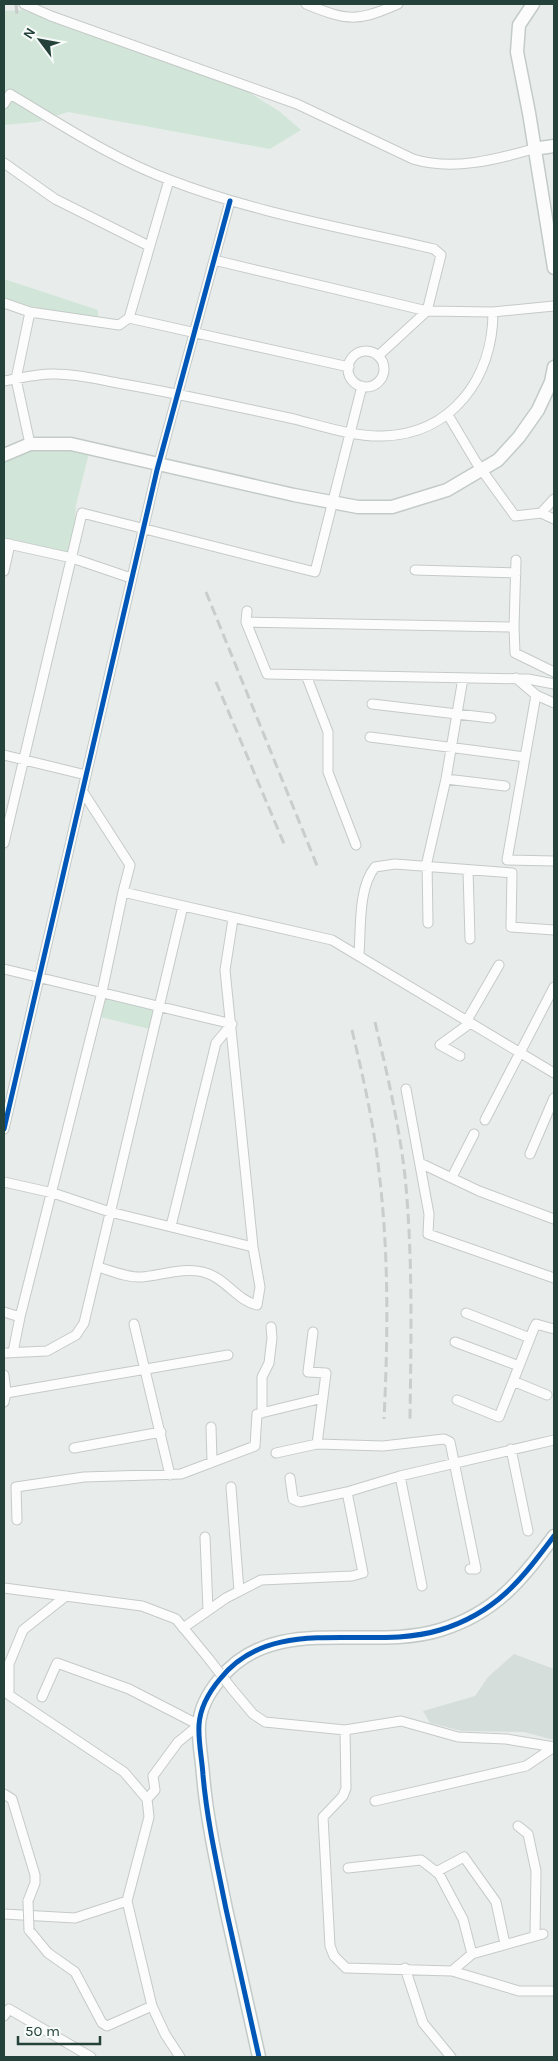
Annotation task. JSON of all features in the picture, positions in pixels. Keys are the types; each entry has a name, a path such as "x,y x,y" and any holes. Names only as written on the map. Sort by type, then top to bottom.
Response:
{"street":[{"path":"24,4 297,104 398,154 429,164 458,164 509,156 533,149 554,146"},
{"path":"306,4 346,18 365,18 398,4"},
{"path":"532,4 519,25 516,52 529,113 533,149 554,268"},
{"path":"4,104 10,94 108,152 169,180 230,201 434,249 441,256 427,311 378,356"},
{"path":"4,163 55,199 149,246"},
{"path":"4,303 30,312 119,325 129,318 169,180"},
{"path":"4,1129 158,465 179,394 230,201"},
{"path":"214,260 427,311 493,312 554,306"},
{"path":"30,312 16,379 30,444"},
{"path":"4,381 54,374 84,376 179,394 352,432 382,436 402,434 448,415 471,390 480,373 491,343 493,312"},
{"path":"129,318 349,366"},
{"path":"368,351 378,356 384,366 382,377 374,385 362,386 353,381 349,366 353,357 358,353 368,351"},
{"path":"4,455 30,444 71,444 158,465 358,507 392,507 447,490 498,460 519,437 538,410 551,382 554,367"},
{"path":"4,844 82,513 315,572 352,432 362,386"},
{"path":"448,415 515,516 541,513 554,519"},
{"path":"541,513 554,499"},
{"path":"4,571 7,544 72,558 132,578"},
{"path":"516,560 515,653 554,672"},
{"path":"415,570 516,572"},
{"path":"247,611 246,622 267,674 516,678 554,684"},
{"path":"246,622 514,627"},
{"path":"306,675 328,732 328,772 356,845"},
{"path":"428,923 427,862 446,779 463,678"},
{"path":"516,678 536,695 554,703"},
{"path":"536,695 507,860 554,861"},
{"path":"372,704 491,718"},
{"path":"370,737 525,757"},
{"path":"4,755 86,775"},
{"path":"446,779 505,786"},
{"path":"82,792 130,865 102,992 53,1192 20,1317 8,1353 47,1351 76,1335 84,1323 183,906"},
{"path":"359,954 364,901 369,874 375,867 395,864 512,873 510,927 554,930"},
{"path":"468,870 470,939"},
{"path":"123,892 233,919 332,940 359,954 468,1023 554,1073"},
{"path":"98,1267 140,1278 190,1270 204,1272 231,1287 244,1302 257,1305 260,1287 253,1247 232,1024 225,970 233,919"},
{"path":"460,1056 440,1045 468,1023 499,965"},
{"path":"4,969 232,1024"},
{"path":"485,1120 521,1054 554,987"},
{"path":"171,1226 216,1043 232,1024"},
{"path":"406,1089 429,1214 428,1234 554,1278"},
{"path":"530,1154 554,1098"},
{"path":"452,1177 474,1134"},
{"path":"420,1163 479,1190 554,1219"},
{"path":"4,1182 53,1192 110,1212 253,1247"},
{"path":"4,1312 20,1317"},
{"path":"466,1313 530,1338"},
{"path":"134,1324 170,1475"},
{"path":"458,1400 499,1417 536,1324 554,1329"},
{"path":"262,1413 262,1377 269,1363 272,1338 271,1327"},
{"path":"313,1332 308,1372 326,1373 317,1444"},
{"path":"455,1342 519,1366"},
{"path":"4,1375 5,1398 228,1355"},
{"path":"513,1381 547,1395"},
{"path":"18,1520 16,1487 84,1477 170,1475 193,1471 212,1461 255,1446 258,1414 323,1398"},
{"path":"211,1427 212,1461"},
{"path":"74,1448 161,1432"},
{"path":"276,1453 317,1444 383,1446 444,1439 450,1442 456,1463 476,1569 470,1569"},
{"path":"290,1478 293,1499 300,1502 347,1492 400,1476 554,1440"},
{"path":"512,1449 528,1531"},
{"path":"400,1476 422,1586"},
{"path":"232,1487 239,1591"},
{"path":"183,1628 208,1610 261,1580 352,1576 362,1573 347,1492"},
{"path":"205,1536 208,1610"},
{"path":"259,2057 207,1818 199,1725 206,1701 212,1689 236,1661 255,1650 295,1639 406,1637 438,1631 468,1620 496,1603 514,1587 554,1536"},
{"path":"4,1588 142,1606 176,1619 253,1714 265,1722 346,1730 401,1721 458,1737 506,1739 554,1747"},
{"path":"66,1596 23,1630 10,1664 9,1695 124,1772 147,1799 150,1817 127,1901 152,2006 165,2034 180,2057"},
{"path":"42,1697 58,1663 129,1689 199,1725"},
{"path":"147,1799 154,1790 153,1776 178,1742 199,1725"},
{"path":"346,1730 346,1788 343,1796 322,1817 330,1946 334,1956 346,1968 405,1968 452,1971 519,1991 554,1991"},
{"path":"375,1801 526,1766 554,1747"},
{"path":"4,1794 12,1799 35,1875 35,1883 28,1902 28,1930 48,1954 74,1972 102,2023 107,2026 152,2006"},
{"path":"452,1971 472,1954 539,1935 536,1871 528,1834 518,1826"},
{"path":"436,1872 464,1857 496,1902 505,1944"},
{"path":"348,1868 421,1860 436,1872 463,1919 472,1954"},
{"path":"4,1914 75,1918 127,1901"},
{"path":"405,1968 423,2023 451,2057"},
{"path":"4,2016 8,2009 91,2057"}],"shaded area":[{"path":"514,1654 554,1669 554,1740 524,1732 462,1731 430,1723 423,1711 475,1696 488,1677"}],"green space":[{"path":"23,10 237,85 279,111 301,130 270,149 68,112 37,122 4,125 4,11"},
{"path":"4,279 98,310 98,318 33,307 4,298"},
{"path":"30,444 90,449 76,505 72,558 4,543 4,455"},
{"path":"102,992 160,1006 154,1030 96,1016"}],"railway":[{"path":"16,4 17,15"},
{"path":"206,592 318,868"},
{"path":"216,682 285,846"},
{"path":"375,1022 396,1118 408,1206 411,1328 410,1420"},
{"path":"352,1030 377,1154 385,1234 387,1296 384,1419"}],"cycle path":[{"path":"4,1129 157,470 230,201"},
{"path":"259,2057 226,1909 207,1809 199,1731 201,1712 212,1689 242,1659 267,1646 294,1640 412,1636 440,1630 460,1623 477,1614 506,1593 530,1567 554,1536"}]}
